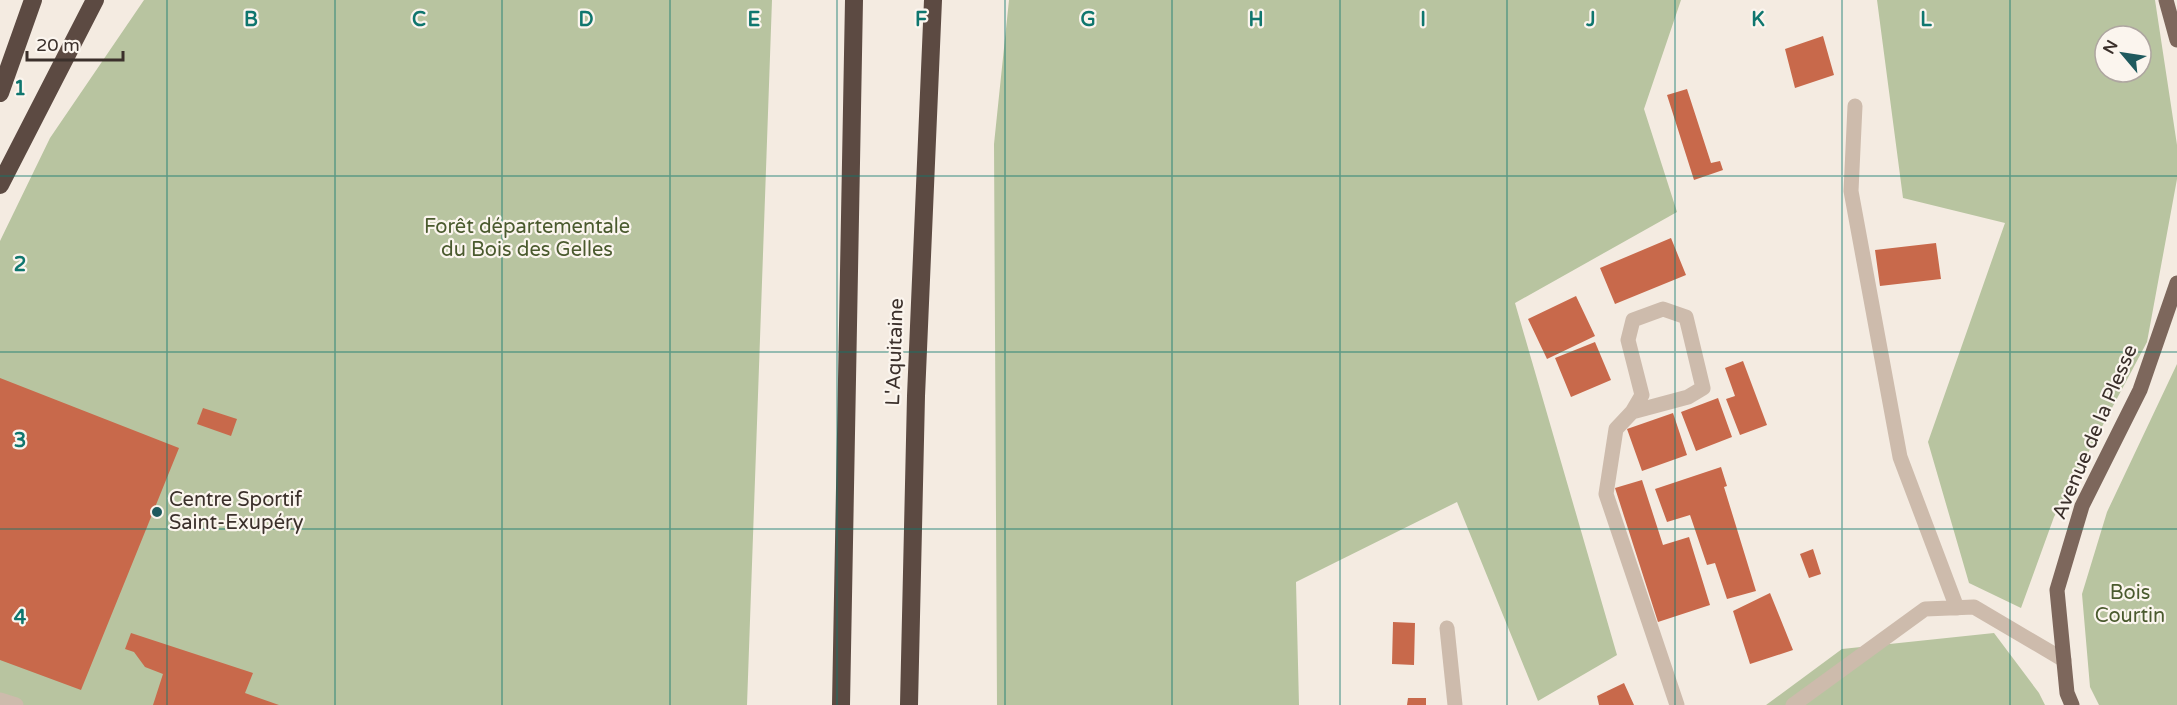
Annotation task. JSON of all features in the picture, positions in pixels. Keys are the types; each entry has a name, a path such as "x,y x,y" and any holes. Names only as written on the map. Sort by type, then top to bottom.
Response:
{"highway":[{"path":"0,93 33,0"},
{"path":"0,185 95,0"},
{"path":"841,705 854,0"},
{"name":"L'Aquitaine","path":"909,705 916,396 933,0"}],"main road":[{"path":"2166,0 2177,40"},
{"name":"Avenue de la Plesse","path":"2072,705 2067,693 2057,590 2082,506 2140,390 2177,282"}],"street":[{"path":"1855,106 1851,191 1900,457 1930,530 1957,608"},
{"path":"1632,412 1688,397 1703,388 1686,317 1663,309 1633,320 1628,340 1642,395 1632,412 1616,429 1606,494 1677,705"},
{"path":"1793,705 1925,609 1974,607 2064,660"},
{"path":"1447,628 1455,705"},
{"path":"0,700 16,705"}],"green space":[{"name":"Forêt départementale du Bois des Gelles","path":"144,0 772,0 747,705 0,705 0,241 50,138"},
{"path":"1009,0 1681,0 1644,109 1677,212 1515,303 1617,655 1538,701 1457,502 1296,582 1299,705 997,705 994,144"},
{"path":"1877,0 2155,0 2177,145 2177,179 2147,342 2054,517 2021,608 1969,583 1928,442 2005,223 1903,198"},
{"name":"Bois Courtin","path":"2177,364 2177,705 2099,705 2090,687 2082,594 2107,512"},
{"path":"1994,633 2039,693 2045,705 1766,705 1842,649"}],"building":[{"path":"1823,36 1834,75 1795,88 1785,49"},
{"path":"1687,89 1711,163 1720,161 1723,170 1694,180 1667,95"},
{"path":"1671,238 1686,275 1615,304 1600,268"},
{"path":"1936,243 1941,279 1880,286 1875,250"},
{"path":"1576,296 1595,336 1547,359 1528,319"},
{"path":"1595,342 1611,380 1571,397 1555,358"},
{"path":"1743,361 1767,425 1740,435 1726,399 1735,396 1725,368"},
{"path":"0,378 179,448 81,690 0,660"},
{"path":"1718,398 1732,437 1696,451 1681,412"},
{"path":"203,408 237,419 231,436 197,424"},
{"path":"1673,413 1687,455 1642,471 1627,429"},
{"path":"1721,467 1727,486 1724,487 1756,591 1727,599 1715,563 1707,565 1690,515 1667,522 1655,489"},
{"path":"1642,480 1663,545 1689,537 1710,605 1658,622 1615,488"},
{"path":"1813,549 1821,574 1809,578 1800,554"},
{"path":"1770,593 1793,650 1750,664 1733,611"},
{"path":"1393,622 1415,623 1414,665 1392,664"},
{"path":"131,633 253,673 245,693 279,705 153,705 163,674 145,667 134,652 125,649"},
{"path":"1624,683 1634,705 1599,705 1597,696"},
{"path":"1408,698 1426,698 1426,705 1407,705"}],"place":[{"name":"Centre Sportif Saint-Exupéry","path":"157,512"}]}
